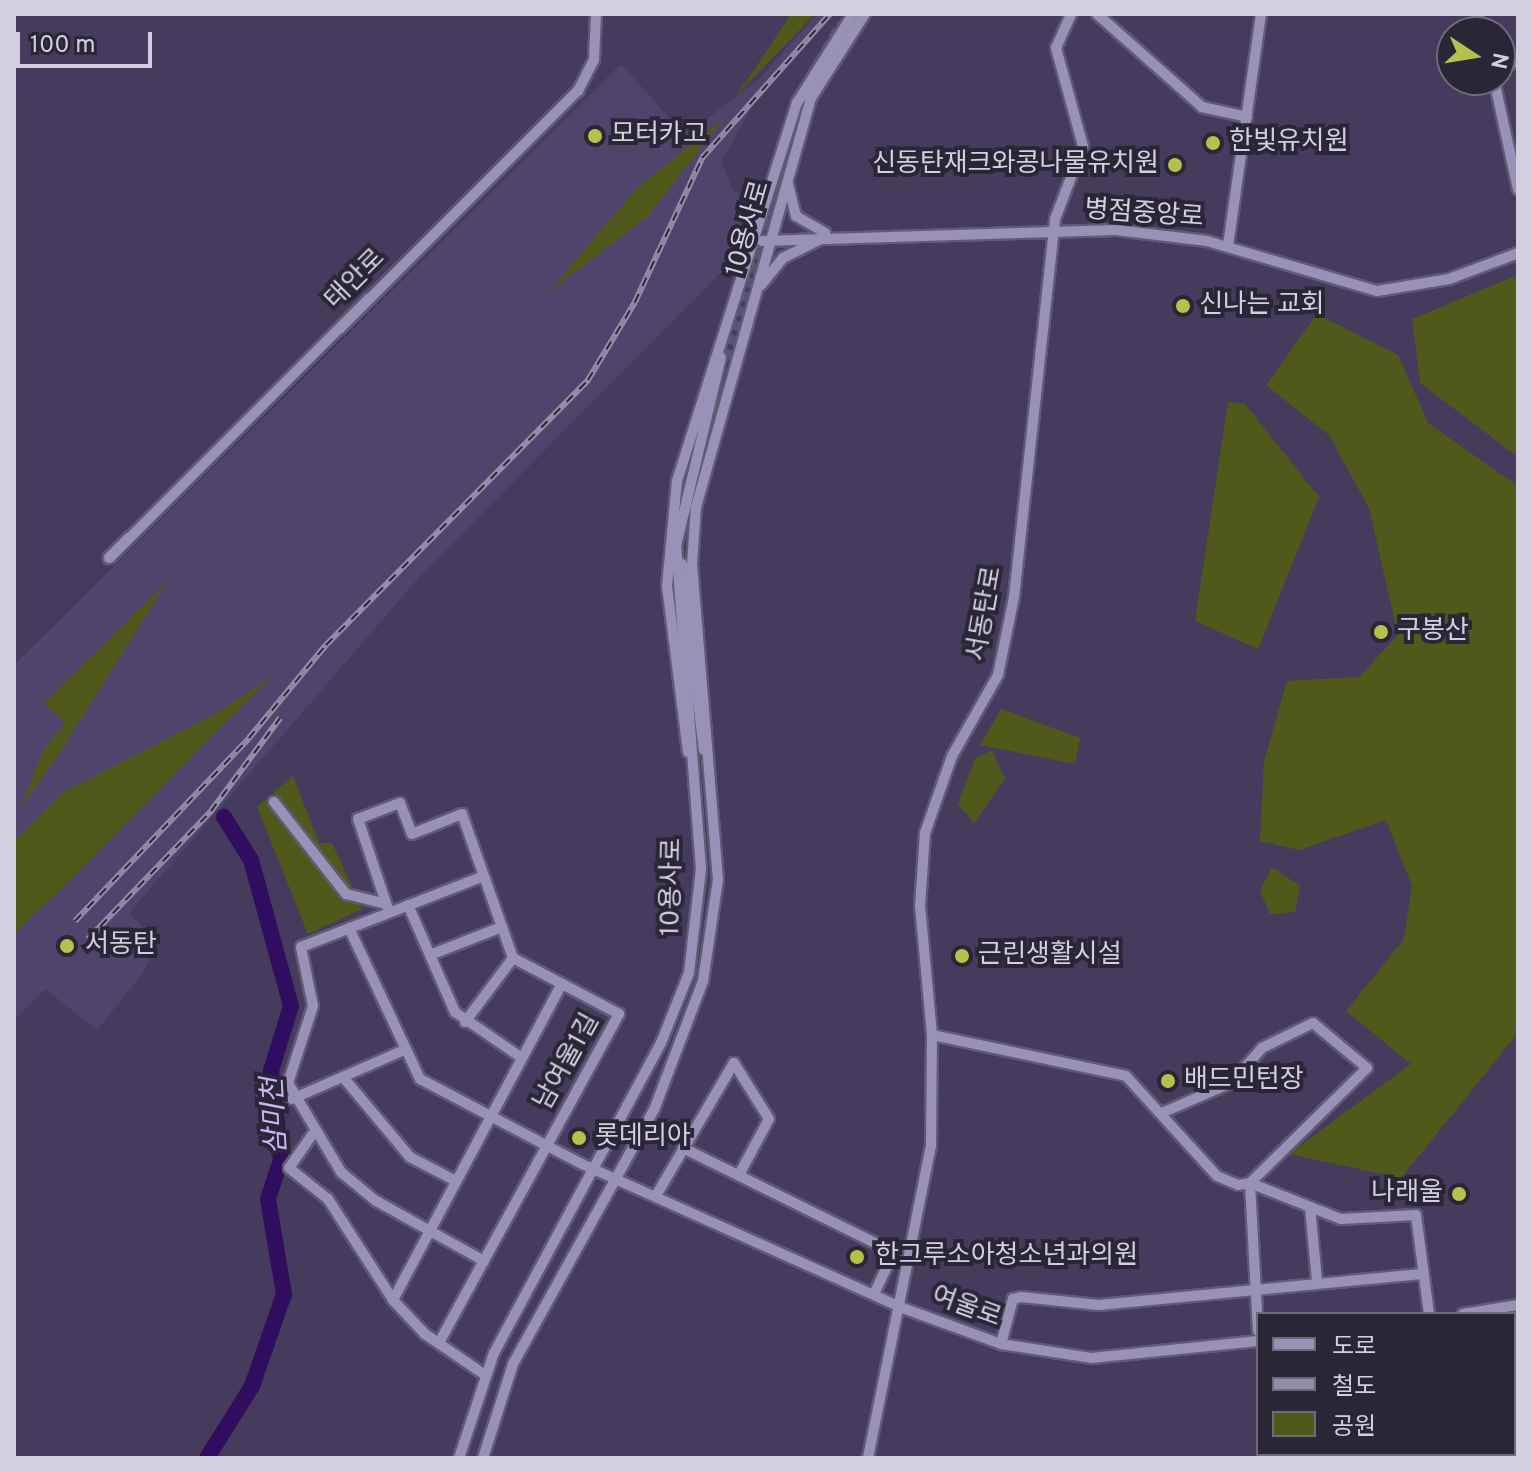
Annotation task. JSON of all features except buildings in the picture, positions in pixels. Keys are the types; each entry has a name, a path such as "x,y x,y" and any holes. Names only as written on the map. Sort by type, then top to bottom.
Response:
{"street":[{"name":"태안로","path":"109,558 578,91 594,60 596,14"},
{"name":"10용사로","path":"459,1458 485,1375 593,1168 689,973 701,869 667,549 677,481 721,328 742,282 797,103 853,14"},
{"name":"10용사로","path":"706,756 693,536 768,240 817,83 865,14"},
{"name":"서동탄로","path":"868,1458 931,1146 932,1035 920,906 925,833 952,756 1003,657 1054,233 1083,146 1056,48 1071,14"},
{"path":"1097,14 1202,107 1247,117"},
{"path":"1228,246 1261,14"},
{"path":"1498,96 1518,189"},
{"path":"792,159 787,186 796,216 834,236"},
{"name":"병점중앙로","path":"754,241 834,236 1116,230 1228,246 1377,291 1449,279 1518,253"},
{"path":"752,305 778,261 834,236"},
{"path":"721,328 736,324 744,335"},
{"name":"10용사로","path":"483,1458 513,1364 670,1077 712,944 718,880 682,549 724,358 676,546 690,757"},
{"path":"274,802 346,894 388,908"},
{"path":"388,908 358,819 400,803 412,834 462,814 513,958 465,1022 408,905"},
{"path":"484,876 408,905 388,908 301,947 314,990 289,1066 292,1099 312,1135 341,1172 429,1232 484,1261"},
{"path":"430,955 502,927"},
{"name":"여울로","path":"349,928 402,1051 431,1088 593,1168 657,1194 900,1307 1001,1344 1091,1358 1256,1341"},
{"name":"남여울1길","path":"513,958 619,1014 546,1146"},
{"name":"남여울1길","path":"465,1022 522,1058 561,985"},
{"path":"1164,1112 1231,1083 1262,1048 1318,1024 1367,1068 1250,1183 1257,1312"},
{"path":"932,1035 1126,1076 1164,1112 1217,1176 1250,1183 1341,1219 1416,1215 1429,1312"},
{"path":"292,1099 402,1051"},
{"path":"393,1300 522,1058"},
{"path":"657,1194 734,1063 769,1119 739,1175"},
{"path":"343,1077 410,1157 456,1181"},
{"path":"312,1135 289,1168 328,1199 393,1300 439,1343 485,1375"},
{"path":"439,1343 546,1146"},
{"path":"683,1148 885,1248 890,1260 874,1295"},
{"path":"1310,1207 1317,1281"},
{"path":"1001,1344 1013,1299 1021,1297 1099,1305 1317,1281 1422,1274"},
{"path":"1475,1312 1518,1305"}],"shaded area":[{"path":"817,14 834,14 757,98 721,162 732,188 756,211 735,258 421,575 129,913 157,943 143,973 97,1030 45,989 14,1020 14,665 621,64 677,126 694,129 759,79"}],"green space":[{"path":"791,14 815,14 733,99 750,76"},
{"path":"724,118 648,216 549,292 637,188"},
{"path":"1518,275 1518,457 1420,383 1412,319"},
{"path":"1317,314 1398,355 1428,423 1518,486 1518,1033 1401,1178 1289,1154 1411,1064 1346,1011 1404,939 1412,886 1386,820 1299,850 1260,841 1264,761 1287,681 1359,677 1398,635 1369,508 1329,435 1266,385"},
{"path":"1228,402 1245,404 1319,497 1258,649 1195,621"},
{"path":"168,581 54,761 21,807 43,751 65,723 44,703"},
{"path":"273,675 14,933 14,841 64,792 221,711"},
{"path":"1001,709 1080,738 1075,764 980,745"},
{"path":"992,750 1005,779 974,823 958,804 975,759"},
{"path":"293,776 319,843 332,843 362,909 308,934 257,807"},
{"path":"1272,867 1300,886 1295,912 1270,914 1260,891"},
{"path":"1518,1365 1518,1458 1403,1458 1516,1456"}],"waterway":[{"name":"삼미천","path":"207,1458 252,1386 284,1294 268,1199 281,1160 271,1071 291,1006 251,860 224,817"}],"tunnel":[{"path":"802,90 841,25"},
{"path":"726,359 802,112"}],"railway":[{"path":"75,921 249,738 326,645 588,380 635,302 702,158 830,14"},
{"path":"88,939 211,811 280,718"}],"place":[{"name":"모터카고","path":"595,136"},
{"name":"한빛유치원","path":"1213,143"},
{"name":"신동탄재크와콩나물유치원","path":"1175,165"},
{"name":"신나는 교회","path":"1183,306"},
{"name":"구봉산","path":"1381,632"},
{"name":"서동탄","path":"67,946"},
{"name":"근린생활시설","path":"962,956"},
{"name":"배드민턴장","path":"1168,1081"},
{"name":"롯데리아","path":"579,1138"},
{"name":"나래울","path":"1459,1194"},
{"name":"한그루소아청소년과의원","path":"857,1257"}]}
